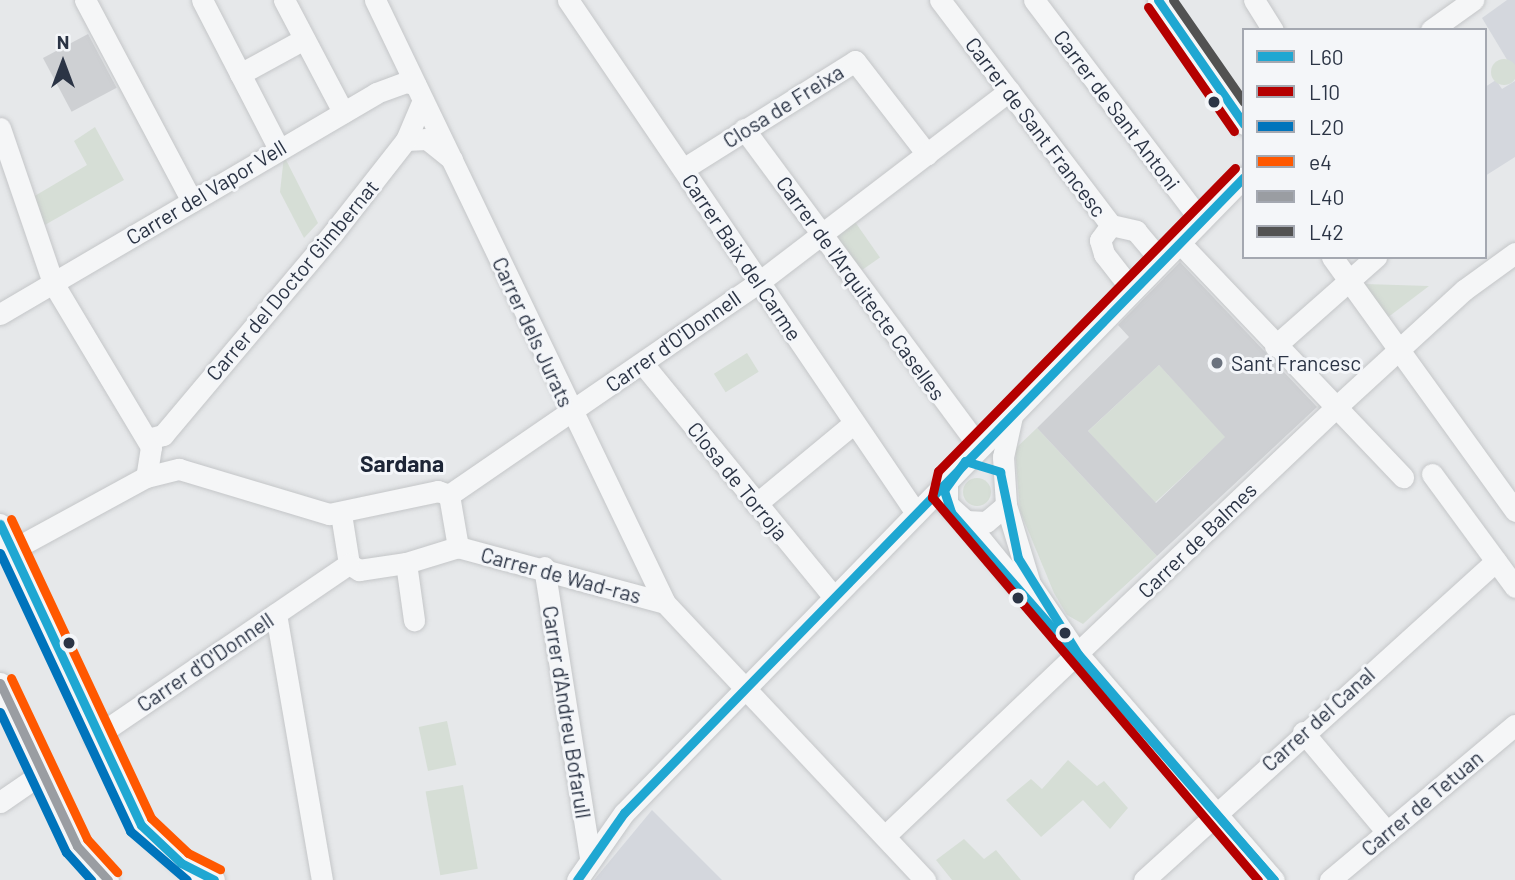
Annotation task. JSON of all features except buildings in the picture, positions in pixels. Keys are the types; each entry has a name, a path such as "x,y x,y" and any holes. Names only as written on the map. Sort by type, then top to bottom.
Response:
{"street":[{"path":"85,0 192,201"},
{"path":"202,0 279,149"},
{"path":"284,0 344,112"},
{"name":"Carrer dels Jurats","path":"375,0 419,95 444,135 452,159 570,412 665,603 887,834 925,880"},
{"name":"Carrer Baix del Carme","path":"568,0 916,513"},
{"name":"Carrer de Sant Francesc","path":"940,0 1111,225 1100,240 1104,254 1132,290"},
{"name":"Carrer de Sant Antoni","path":"1034,0 1201,221"},
{"path":"1158,0 1242,121"},
{"path":"1254,0 1272,28"},
{"path":"1434,28 1473,0"},
{"path":"240,74 304,39"},
{"name":"Closa de Freixa","path":"682,169 855,61 927,154"},
{"name":"Carrer del Vapor Vell","path":"0,314 393,84 419,95"},
{"name":"Carrer d'O'Donnell","path":"449,495 759,282 1009,91"},
{"name":"Carrer del Doctor Gimbernat","path":"155,437 406,140 419,95"},
{"path":"0,128 53,283 169,461 180,469 341,514 438,491 449,495 458,547 406,563 359,570 349,564 341,514"},
{"name":"Carrer de l'Arquitecte Caselles","path":"744,130 822,234 972,454"},
{"path":"406,140 427,139 452,159"},
{"path":"577,880 590,856 624,813 1012,416 1160,260 1242,179"},
{"path":"1111,225 1136,231 1160,260"},
{"path":"1179,242 1333,410 1403,477"},
{"name":"Carrer de Balmes","path":"887,834 1333,410 1398,350 1515,253"},
{"path":"1333,259 1515,511"},
{"path":"1275,346 1374,259"},
{"name":"Closa de Torroja","path":"643,364 834,597"},
{"path":"1012,416 1006,505 1030,584 1078,654"},
{"path":"756,504 854,423"},
{"path":"146,477 152,462 155,437"},
{"path":"972,454 995,467 1006,482"},
{"path":"12,551 146,477 180,469"},
{"path":"1432,474 1515,587"},
{"path":"947,480 947,504 966,521 1274,880"},
{"path":"916,513 947,504"},
{"path":"966,521 986,522 1006,505"},
{"path":"0,524 95,737 141,825 181,863 214,880"},
{"name":"Carrer de Wad-ras","path":"458,547 544,567 665,603"},
{"path":"608,587 627,583 643,561"},
{"name":"Carrer del Canal","path":"1144,880 1215,811 1496,561"},
{"path":"406,563 414,620"},
{"name":"Carrer d'O'Donnell","path":"95,737 349,564"},
{"name":"Carrer d'Andreu Bofarull","path":"544,567 590,856"},
{"path":"276,614 322,880"},
{"path":"0,682 77,846 108,880"},
{"name":"Carrer de Tetuan","path":"1330,880 1515,725"},
{"path":"1303,733 1387,832"},
{"path":"0,802 42,773"}],"shaded area":[{"path":"1507,0 1515,0 1515,73 1482,18"},
{"path":"1504,59 1513,63 1516,77 1513,81 1504,85 1495,81 1491,72 1495,63"},
{"path":"1496,80 1502,89 1515,81 1515,157 1487,175 1487,86"},
{"path":"95,127 124,180 43,226 33,197 87,165 74,141"},
{"path":"284,156 318,223 304,238 280,192"},
{"path":"853,219 880,258 859,272 833,233"},
{"path":"1365,284 1429,286 1387,318"},
{"path":"747,353 759,372 726,392 714,374"},
{"path":"1159,365 1226,437 1155,503 1088,431"},
{"path":"1037,428 1157,556 1083,624 1067,615 1054,593 1020,511 1015,449"},
{"path":"977,478 987,482 991,492 987,502 977,506 967,502 963,492 967,482"},
{"path":"447,721 456,765 428,771 419,727"},
{"path":"1068,760 1097,786 1104,781 1128,808 1110,829 1083,800 1041,837 1006,800 1031,779 1042,789"},
{"path":"463,785 478,869 440,875 426,792"},
{"path":"652,810 722,880 594,880"},
{"path":"964,839 984,859 996,850 1021,880 952,880 936,860"}],"transit line":[{"name":"L60","path":"1158,0 1242,121"},
{"name":"L42","path":"1173,0 1242,99"},
{"name":"L10","path":"1148,7 1234,131"},
{"name":"L10","path":"1235,168 938,471 932,497 1258,880"},
{"name":"L60","path":"577,880 624,813 1242,179"},
{"name":"L60","path":"965,461 1000,472 1018,558 1078,654 1274,880 951,512 944,490 965,461"},
{"name":"e4","path":"11,519 151,818 188,853 220,869"},
{"name":"L60","path":"0,524 141,825 181,863 214,880"},
{"name":"L20","path":"0,553 130,831 187,880"},
{"name":"e4","path":"11,678 87,839 117,872"},
{"name":"L40","path":"0,683 77,846 108,880"},
{"name":"L20","path":"0,712 66,852 91,880"}],"place":[{"name":"Sant Francesc","path":"1217,363"}],"district":[{"name":"Sardana","path":"402,463"}]}
